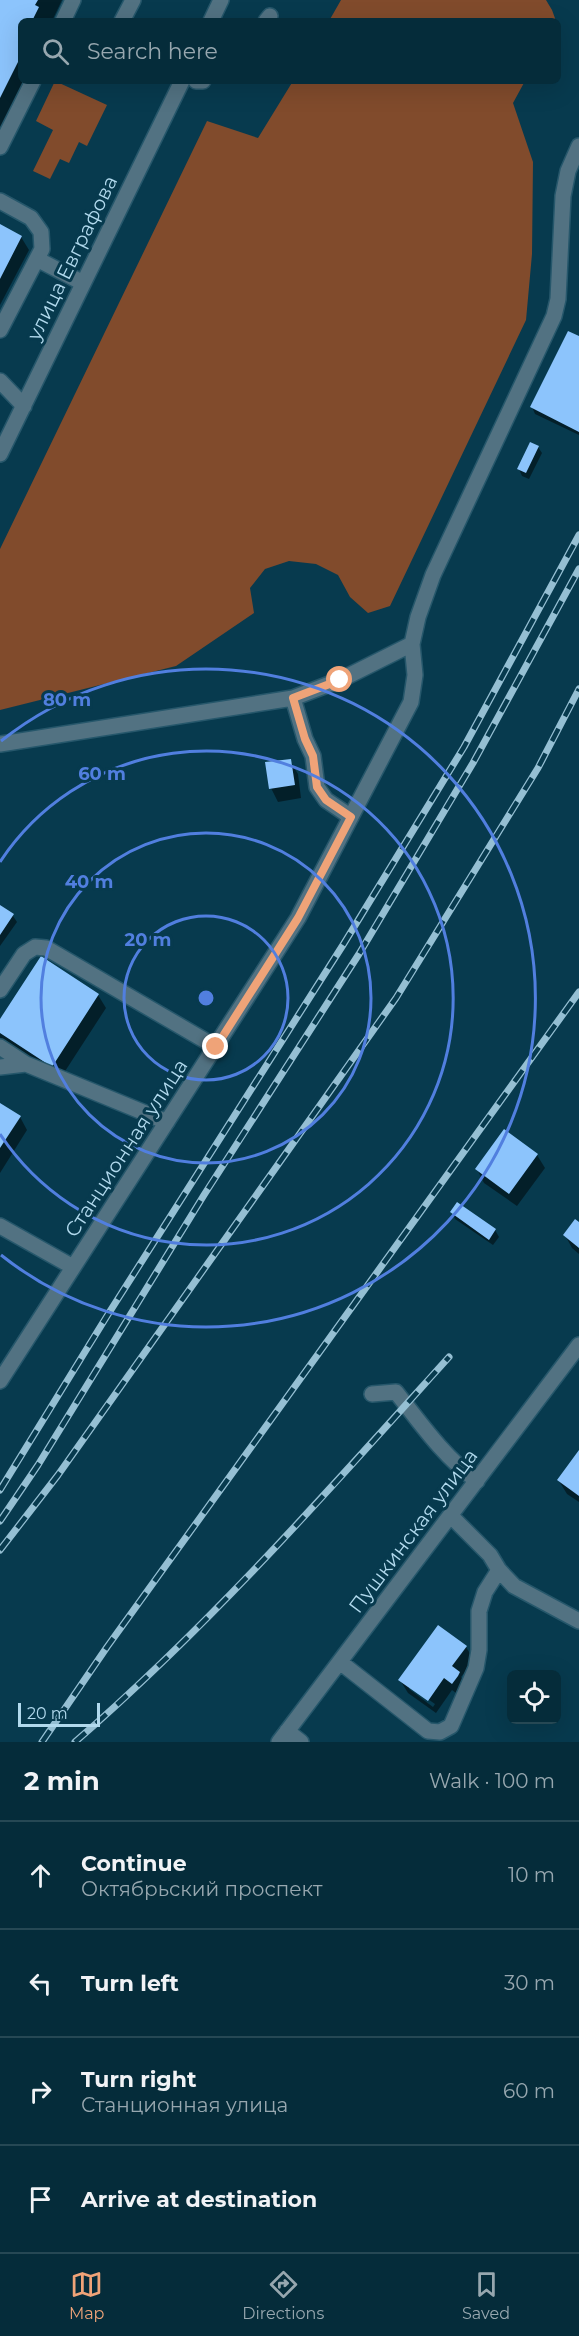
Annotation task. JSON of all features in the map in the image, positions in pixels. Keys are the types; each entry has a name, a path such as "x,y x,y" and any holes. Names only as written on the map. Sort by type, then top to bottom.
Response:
{"street":[{"path":"64,18 73,0"},
{"path":"124,18 133,0"},
{"path":"212,18 221,0"},
{"path":"0,147 32,84"},
{"name":"улица Евграфова","path":"0,454 181,84"},
{"name":"Станционная улица","path":"0,1381 298,918 411,702 415,675 412,644 418,617 433,575 554,316 558,300 563,196 567,171 579,146"},
{"path":"0,201 31,218 41,232 42,249 0,330"},
{"path":"37,259 83,283"},
{"path":"0,381 24,406"},
{"path":"0,744 293,698 340,680 412,644"},
{"path":"293,698 305,739 313,756 317,787 326,800 351,817"},
{"path":"0,990 24,954 35,947 46,948 216,1047"},
{"path":"0,1047 26,1064 167,1122"},
{"path":"0,1067 26,1064"},
{"path":"0,1226 73,1267"},
{"name":"Пушкинская улица","path":"283,1737 579,1345"},
{"path":"372,1394 396,1392 432,1439 457,1466 477,1481"},
{"path":"451,1516 490,1555 499,1570 514,1586 579,1621"},
{"path":"340,1662 428,1731 440,1732 451,1726 476,1668 479,1650 479,1611 485,1592 499,1570"},
{"path":"283,1737 301,1742"}],"shaded area":[{"path":"341,0 546,0 555,18 331,18"},
{"path":"54,84 62,84 107,105 87,146 79,142 69,163 60,159 50,179 33,171 53,130 36,121"},
{"path":"291,84 523,84 513,103 533,162 532,254 526,320 390,606 368,613 350,597 338,575 316,564 289,561 265,569 250,588 254,613 176,666 0,710 0,549 207,121 258,138"}],"building":[{"path":"0,0 38,0 35,5 39,7 34,18 18,18 18,62 0,98"},
{"path":"0,224 22,236 0,279"},
{"path":"568,331 579,336 579,432 530,407"},
{"path":"530,442 539,446 526,473 517,469"},
{"path":"291,759 295,785 269,789 265,762"},
{"path":"0,905 14,914 0,935"},
{"path":"41,956 99,994 52,1067 0,1033 0,1019"},
{"path":"0,1103 21,1116 0,1148"},
{"path":"504,1129 538,1154 509,1194 475,1169"},
{"path":"457,1202 496,1229 489,1240 450,1212"},
{"path":"575,1219 579,1222 579,1248 563,1235"},
{"path":"579,1450 579,1496 557,1480"},
{"path":"438,1625 467,1646 452,1666 460,1672 458,1676 452,1684 444,1678 428,1701 398,1680"}],"railway":[{"path":"0,1490 107,1316 343,945 464,747 579,535"},
{"path":"0,1521 38,1465 204,1195 359,954 473,763 579,569"},
{"path":"0,1550 58,1475 396,998 538,768 579,689"},
{"path":"42,1742 107,1647 579,992"},
{"path":"75,1742 174,1651 268,1556 449,1357"}],"route":[{"path":"216,1047 298,918 351,817 326,800 317,787 313,756 305,739 293,698 340,680"}]}
